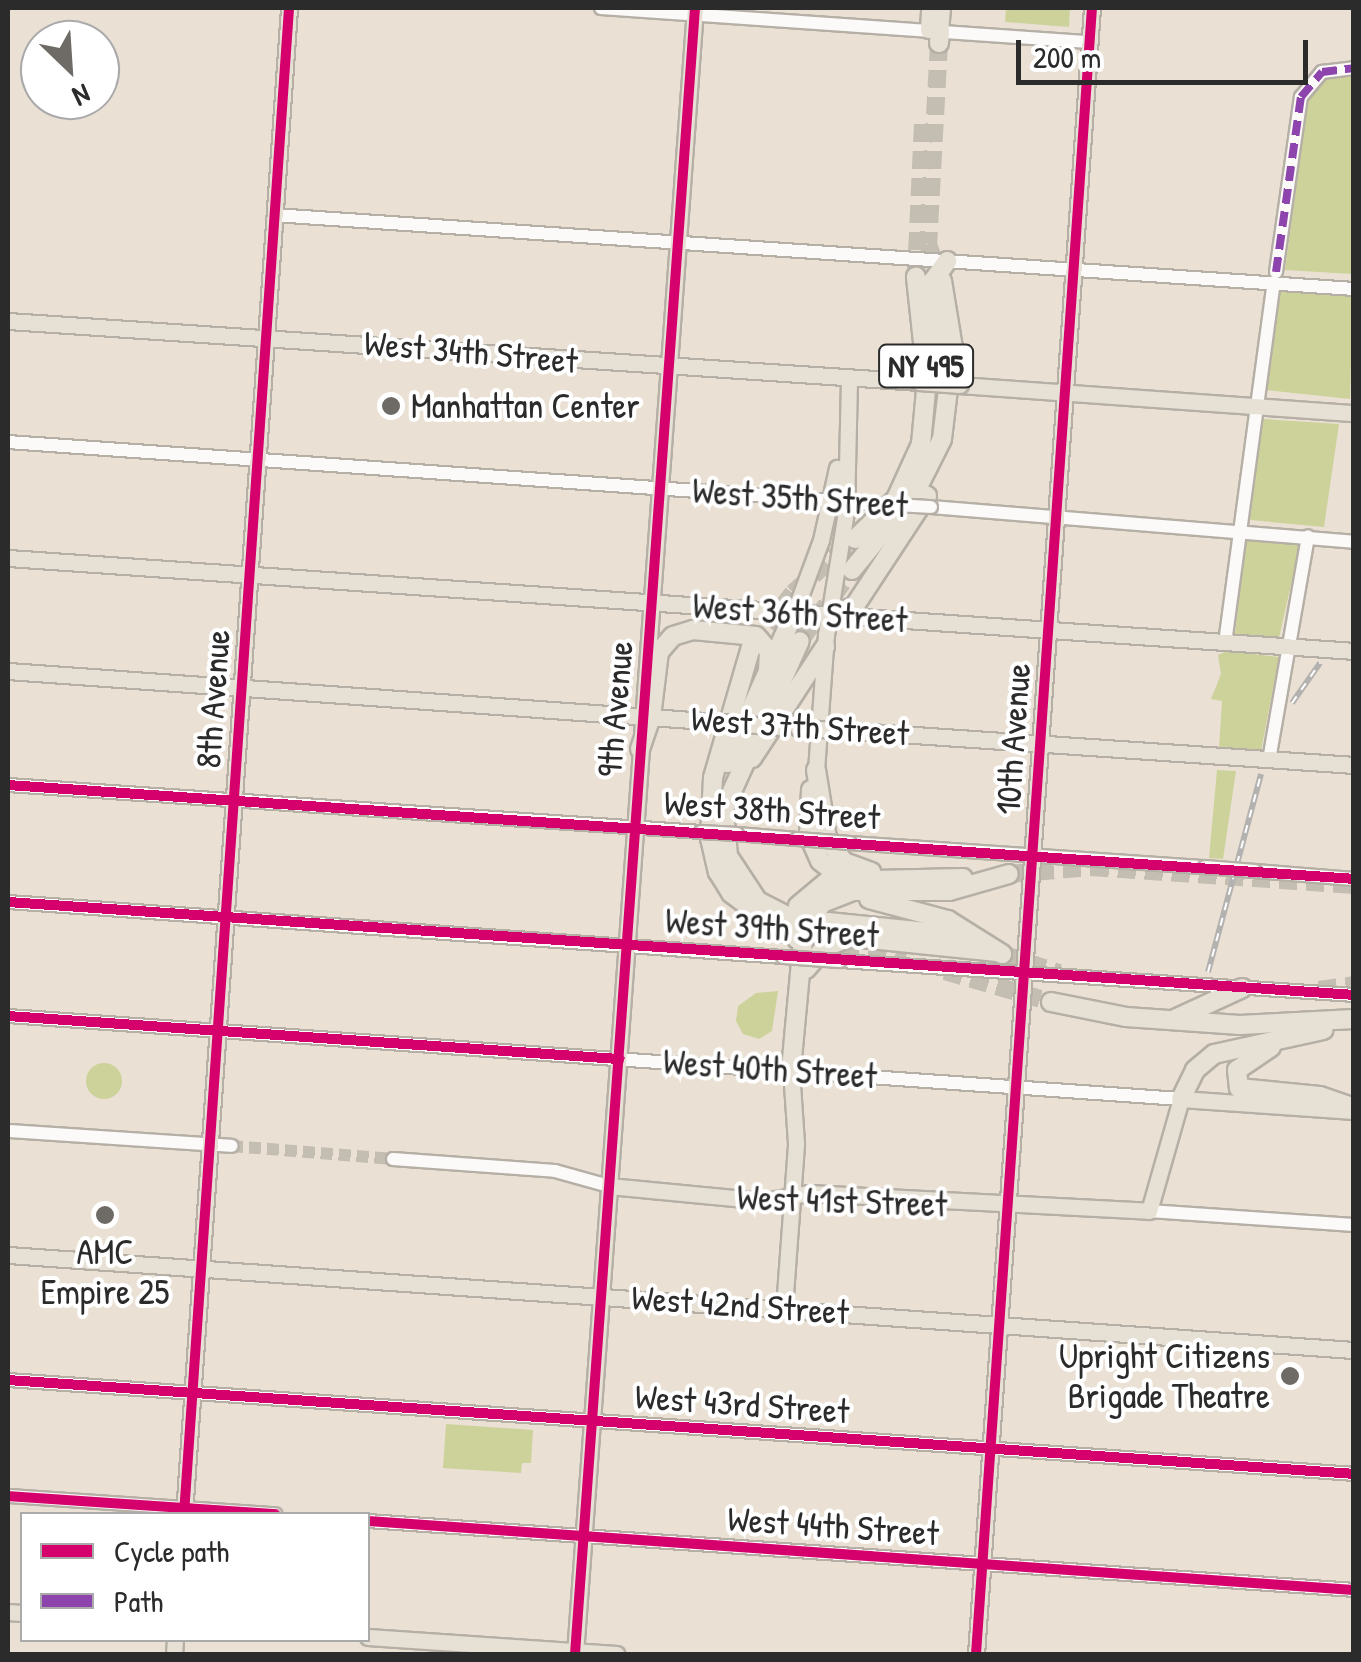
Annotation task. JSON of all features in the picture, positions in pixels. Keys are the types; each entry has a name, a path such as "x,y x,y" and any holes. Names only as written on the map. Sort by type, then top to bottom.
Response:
{"highway":[{"path":"925,460 942,377 932,282 947,261"},
{"path":"917,268 925,275 936,375 933,423 925,460"},
{"name":"NY 495","path":"852,570 925,460 950,410 953,334 942,280"},
{"path":"829,615 854,607 919,510 943,463 950,410"},
{"name":"NY 495","path":"855,539 896,499 925,460"},
{"path":"712,810 794,613"},
{"path":"640,748 658,652 677,634 756,636 767,647 768,670"},
{"path":"751,647 714,778 714,857 739,902 784,924 736,872 723,840 734,782 800,641"},
{"path":"734,782 825,647"},
{"path":"816,770 822,828 832,848 852,866 891,877"},
{"path":"816,770 808,836 820,861 842,878"},
{"path":"714,857 732,885 758,900"},
{"path":"792,960 810,917 840,894 935,893 1009,874 842,878 820,884 798,906 792,960 798,984 792,1070"},
{"path":"792,960 819,917 858,899 935,914 1002,954"},
{"path":"828,922 943,931 1002,954"},
{"path":"798,984 815,956 851,938 1002,954"},
{"path":"1170,1021 1242,988"},
{"path":"1050,1002 1170,1021 1258,1026 1354,1020"},
{"path":"1181,1099 1196,1070 1214,1054 1280,1042 1354,1020"},
{"path":"1280,1042 1240,1065 1236,1084 1250,1093 1320,1096 1354,1109"}],"main road":[{"name":"8th Avenue","path":"184,1511 289,8"},
{"path":"929,8 934,37"},
{"path":"934,37 942,8"},
{"name":"10th Avenue","path":"976,1654 1092,8"},
{"name":"9th Avenue","path":"647,716 651,603 695,11"},
{"name":"West 34th Street","path":"8,321 1354,412"},
{"path":"816,770 849,378"},
{"path":"794,613 839,502"},
{"name":"West 36th Street","path":"8,558 1354,651"},
{"name":"West 37th Street","path":"8,671 1354,765"},
{"name":"9th Avenue","path":"575,1653 640,748"},
{"path":"784,1308 793,1196 792,1070"},
{"path":"1320,1096 1354,1098"},
{"path":"1149,1212 1181,1099"},
{"name":"West 40th Street","path":"1181,1099 1354,1109"},
{"name":"West 41st Street","path":"609,1186 765,1201 793,1196 1149,1212"},
{"name":"West 42nd Street","path":"8,1254 1354,1350"},
{"path":"370,1638 616,1654"}],"street":[{"path":"601,8 695,11 934,37 1089,42"},
{"path":"1225,643 1301,97 1322,72 1354,68"},
{"path":"274,214 678,242 917,268 947,261 1275,277 1354,289"},
{"name":"West 35th Street","path":"8,442 1241,529 1354,542"},
{"path":"1269,760 1308,536"},
{"name":"West 38th Street","path":"8,785 1354,879"},
{"name":"West 39th Street","path":"8,902 792,960 1354,996"},
{"name":"West 40th Street","path":"8,1016 1181,1099"},
{"path":"8,1131 231,1146"},
{"name":"West 41st Street","path":"393,1159 556,1171 609,1186"},
{"name":"West 41st Street","path":"1149,1212 1354,1226"},
{"name":"West 43rd Street","path":"8,1380 1354,1474"},
{"path":"8,1496 214,1512"},
{"name":"West 44th Street","path":"370,1521 1354,1590"}],"green space":[{"path":"1006,8 1070,8 1069,27 1005,22"},
{"path":"1353,75 1352,274 1285,270 1308,99 1326,79"},
{"path":"1280,290 1353,296 1350,399 1266,390"},
{"path":"1263,419 1339,424 1324,527 1250,520"},
{"path":"1246,540 1300,544 1279,638 1235,634"},
{"path":"1227,651 1279,657 1261,751 1219,749 1222,701 1211,699 1221,674 1218,655"},
{"path":"1217,770 1236,771 1223,859 1209,858"},
{"path":"778,991 772,1031 759,1039 743,1034 736,1021 738,1006 756,993"},
{"path":"104,1063 117,1068 122,1081 117,1094 104,1099 91,1094 86,1081 91,1068"},
{"path":"446,1424 533,1430 531,1463 522,1463 521,1473 443,1468"}],"tunnel":[{"path":"939,43 928,244 939,276"},
{"path":"916,277 923,123"},
{"path":"751,647 793,593 847,545"},
{"path":"800,641 852,570"},
{"path":"1009,874 1091,867 1354,885"},
{"path":"789,935 905,962"},
{"path":"1002,954 1059,973"},
{"path":"945,971 1051,1002"},
{"path":"1319,990 1354,985"},
{"path":"231,1146 393,1159"}],"railway":[{"path":"1292,703 1320,663"},
{"path":"1208,972 1261,774"}],"marked path":[{"path":"1276,272 1301,97 1322,72 1354,68"}],"cycle path":[{"path":"184,1512 289,8"},
{"path":"575,1654 695,8"},
{"path":"976,1654 1092,8"},
{"path":"8,785 1354,879"},
{"path":"8,902 1354,995"},
{"path":"8,1016 619,1059"},
{"path":"8,1380 1354,1474"},
{"path":"8,1496 245,1512"},
{"path":"370,1521 1354,1590"}],"place":[{"name":"Manhattan Center","path":"391,406"},
{"name":"AMC Empire 25","path":"105,1215"},
{"name":"Upright Citizens Brigade Theatre","path":"1290,1376"}]}
